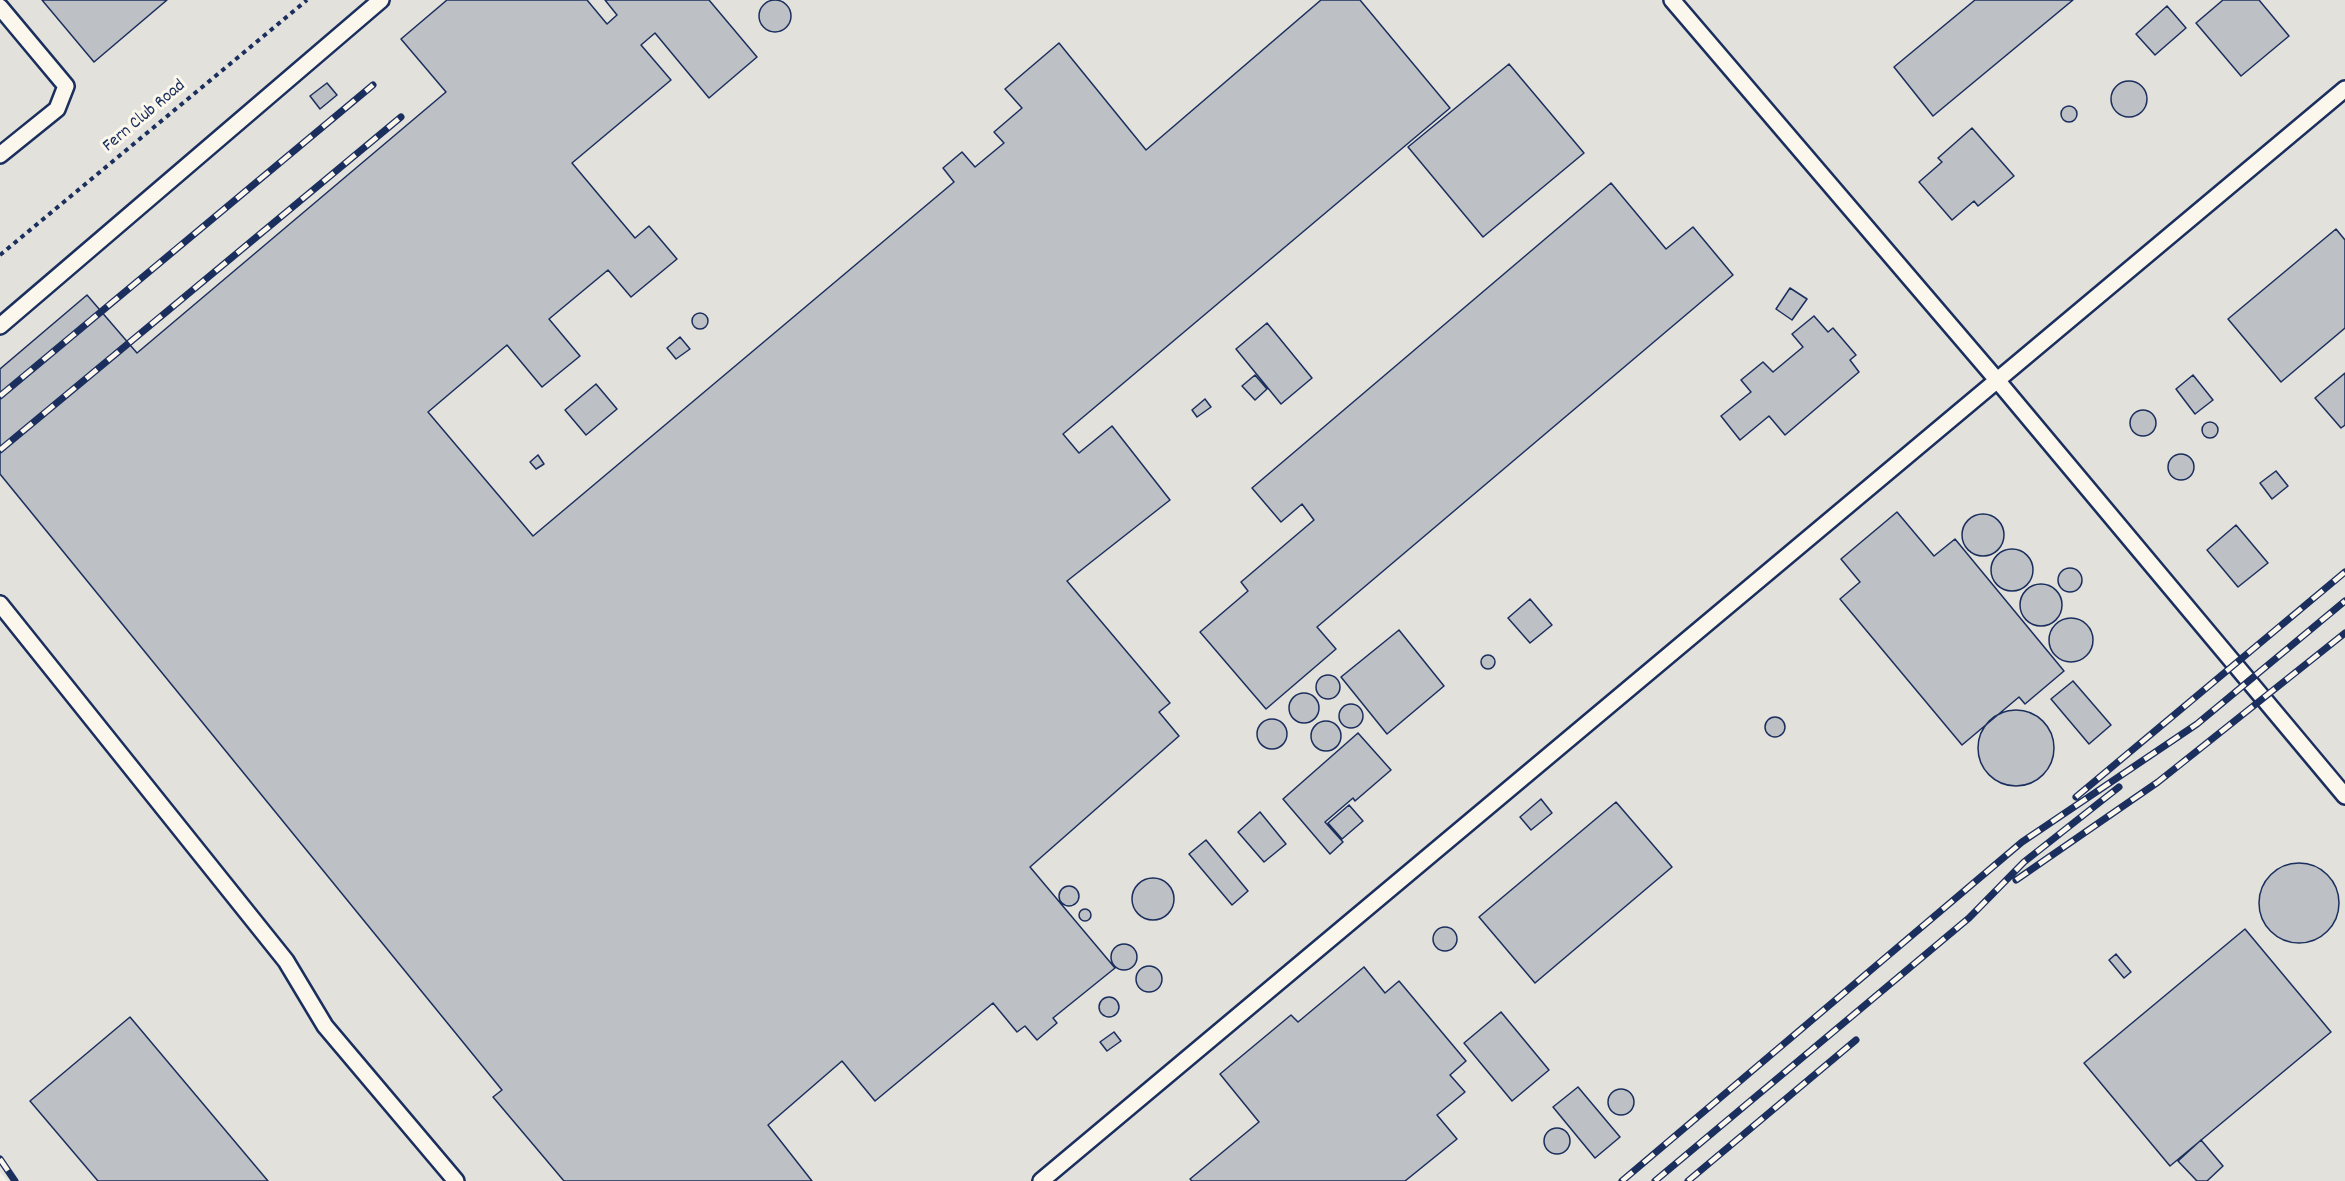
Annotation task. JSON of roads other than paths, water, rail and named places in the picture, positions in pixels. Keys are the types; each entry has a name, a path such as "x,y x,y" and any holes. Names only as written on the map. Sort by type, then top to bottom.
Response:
{"lane":[{"path":"0,326 381,0"},
{"path":"1672,0 1997,380 2345,796"},
{"path":"0,7 66,86 57,109 0,155"},
{"path":"1041,1181 2345,88"},
{"path":"0,604 286,961 325,1026 456,1181"}],"railway":[{"path":"0,396 373,85"},
{"path":"0,450 401,117"},
{"path":"2076,797 2345,572"},
{"path":"1622,1181 2022,842 2197,724 2345,601"},
{"path":"2016,880 2158,782 2345,633"},
{"path":"1655,1181 1969,918 2024,862 2119,787"},
{"path":"1688,1181 1856,1040"},
{"path":"0,1159 15,1181"}]}
